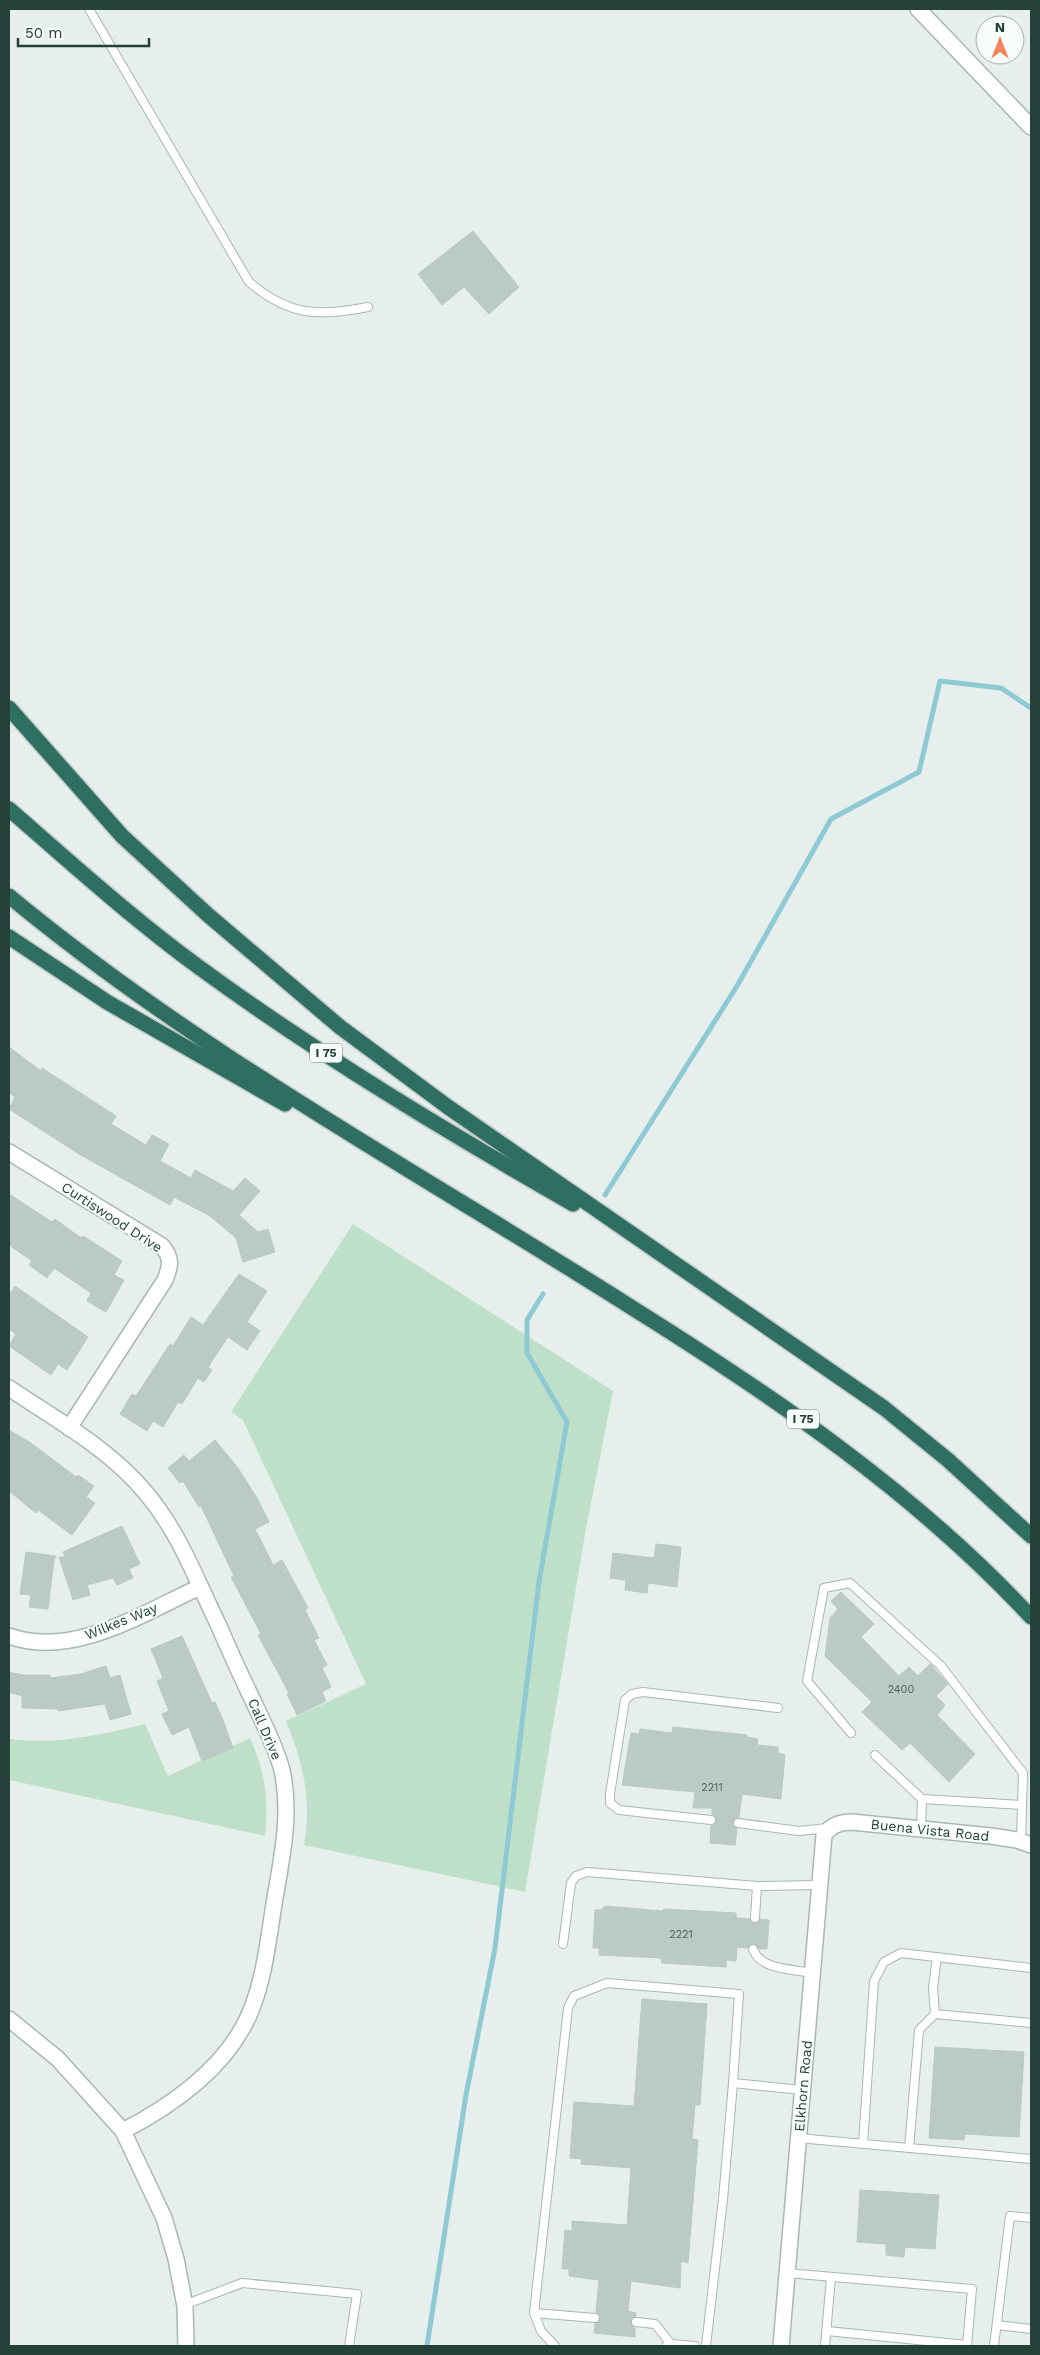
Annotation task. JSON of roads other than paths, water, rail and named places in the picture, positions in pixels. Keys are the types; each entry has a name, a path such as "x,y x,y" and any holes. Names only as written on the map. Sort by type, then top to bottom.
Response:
{"highway":[{"path":"9,708 122,836 273,972 340,1027 448,1107 670,1260"},
{"name":"I 75","path":"9,809 119,904 200,968 296,1034 460,1139 670,1260 884,1408 948,1460 1031,1536"},
{"name":"I 75","path":"9,896 71,948 180,1025 317,1113 550,1255 738,1374 829,1437 905,1498 965,1552 1031,1617"},
{"path":"9,937 107,1002 550,1255"}],"street":[{"path":"918,9 1031,127"},
{"name":"Curtiswood Drive","path":"9,1152 162,1246 171,1260 165,1280 69,1428"},
{"name":"Call Drive","path":"9,1388 69,1428 103,1454 144,1490 176,1535 277,1752 285,1791 286,1820 282,1854 262,1974 243,2028 223,2057 194,2086 144,2120 122,2131"},
{"name":"Wilkes Way","path":"9,1636 45,1641 76,1639 104,1630 200,1587"},
{"name":"Buena Vista Road","path":"829,1828 842,1822 852,1822 1026,1843"},
{"name":"Elkhorn Road","path":"781,2346 823,1840 829,1828"},
{"path":"9,2020 58,2059 122,2131 164,2218 176,2259 184,2305 186,2346"}],"lane":[{"path":"89,9 249,282 278,304 314,314 340,313 368,307"},
{"path":"851,1733 807,1681 824,1588 850,1583 941,1666 1023,1773 1022,1805 1026,1843"},
{"path":"712,1820 619,1810 610,1804 624,1700 632,1694 643,1692 778,1708"},
{"path":"875,1755 922,1798 1022,1805"},
{"path":"921,1829 922,1798"},
{"path":"738,1823 799,1831 829,1828"},
{"path":"563,1944 571,1883 576,1876 587,1872 757,1886 819,1885"},
{"path":"755,1918 757,1886"},
{"path":"753,1949 756,1957 763,1963 812,1973"},
{"path":"863,2144 874,1981 884,1962 901,1953 1031,1968"},
{"path":"909,2148 919,2030 935,2014 933,1988 937,1957"},
{"path":"555,2346 541,2331 534,2313 568,2008 574,1996 607,1982 739,1994 723,2199 706,2346"},
{"path":"935,2014 1031,2022"},
{"path":"733,2083 802,2090"},
{"path":"798,2138 1031,2159"},
{"path":"994,2346 1010,2216 1031,2218"},
{"path":"787,2273 972,2289 967,2345 826,2331"},
{"path":"825,2346 831,2277"},
{"path":"184,2305 242,2283 357,2294 349,2346"},
{"path":"534,2313 596,2318"},
{"path":"636,2322 655,2324 668,2345 695,2346"},
{"path":"997,2325 1031,2329"}],"waterway":[{"path":"605,1195 737,986 831,819 919,772 940,681 1001,688 1031,708"},
{"path":"427,2346 466,2095 495,1948 539,1582 567,1422 527,1353 527,1320 543,1294"}]}
